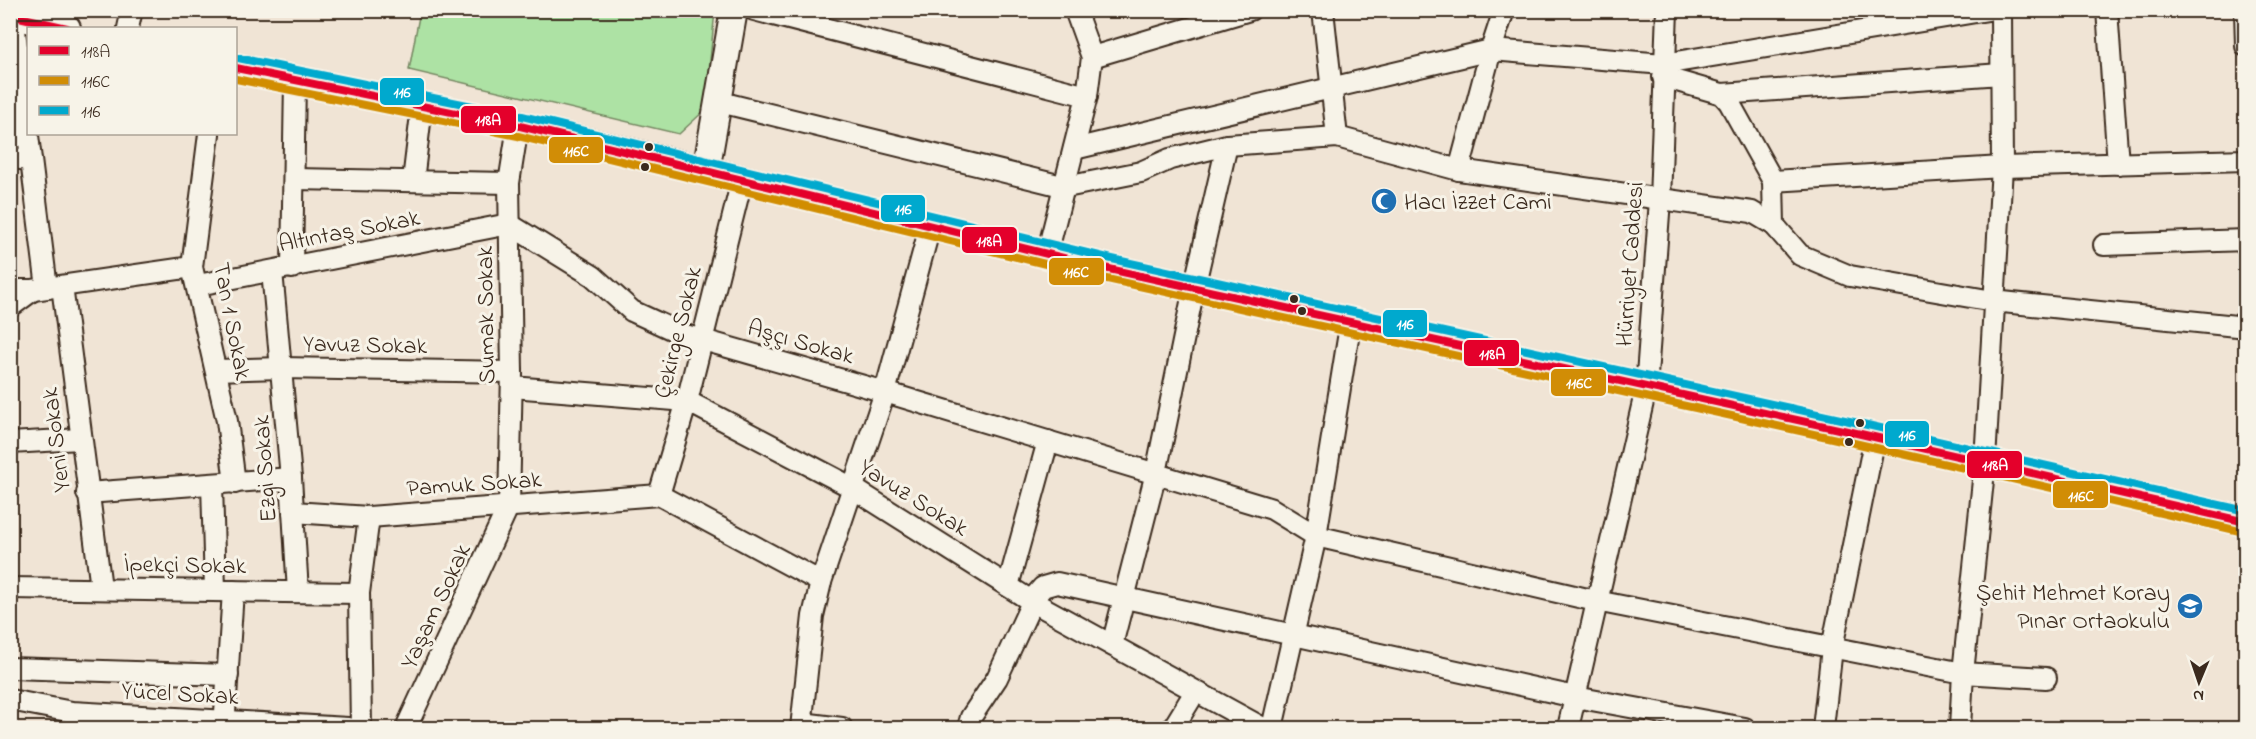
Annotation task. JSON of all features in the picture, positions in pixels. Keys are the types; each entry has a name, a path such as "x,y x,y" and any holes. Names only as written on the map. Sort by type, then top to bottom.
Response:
{"street":[{"path":"128,27 132,10"},
{"path":"706,171 720,102 734,10"},
{"path":"754,10 1087,96"},
{"path":"1047,254 1066,187 1087,96 1092,57 1075,10"},
{"path":"1092,57 1250,10"},
{"path":"1323,10 1337,137"},
{"path":"1459,170 1504,10"},
{"name":"Hürriyet Caddesi","path":"1568,729 1646,388 1660,200 1667,10"},
{"path":"1663,71 1988,10"},
{"path":"1960,729 1963,673 1985,461 2002,166 2001,10"},
{"path":"2107,10 2118,164"},
{"path":"2244,10 2246,46"},
{"path":"12,15 63,27"},
{"name":"Yeni Sokak","path":"12,15 27,129"},
{"path":"1074,150 1491,50 1663,71 1722,94 2001,74"},
{"path":"237,68 518,126 930,227 1194,288 1351,320 1646,388 1985,461 2246,522"},
{"path":"292,268 295,80"},
{"path":"1722,94 1729,102 1773,182 1774,225"},
{"path":"720,102 1066,187 1141,172 1170,159 1227,145 1337,137 1459,170 1752,212 1774,225 1800,255 1850,276 1993,301 2246,327"},
{"path":"413,181 422,106"},
{"name":"Sumak Sokak","path":"509,505 512,379 509,183 518,126"},
{"name":"Yeni Sokak","path":"28,135 47,288 80,439 100,588"},
{"name":"Tan 1 Sokak","path":"210,135 195,276 217,370 235,483"},
{"path":"1112,645 1156,473 1194,288 1227,145"},
{"path":"10,158 31,160"},
{"path":"1773,182 2002,166 2246,160"},
{"path":"294,179 509,183"},
{"name":"Çekirge Sokak","path":"659,495 687,401 741,180"},
{"name":"Altıntaş Sokak","path":"10,290 272,272 509,224"},
{"name":"Aşçı Sokak","path":"509,224 593,276 632,311 682,334 885,392 1272,509 1316,536 1596,601 1832,648 1963,673 2046,678"},
{"path":"842,729 802,726 813,616 821,582 851,487 885,392 930,227"},
{"path":"2104,245 2246,240"},
{"name":"Ezgi Sokak","path":"272,272 291,478 298,592"},
{"path":"10,307 47,288"},
{"path":"1272,729 1316,536 1351,320"},
{"name":"Yavuz Sokak","path":"217,370 281,368 512,379 687,401 851,487 1033,602 1263,729"},
{"path":"1824,729 1832,648 1875,437"},
{"path":"10,443 80,439"},
{"path":"1008,586 1048,441"},
{"path":"87,493 291,478"},
{"path":"212,484 224,590 228,675 225,725"},
{"path":"659,495 821,582"},
{"name":"Pamuk Sokak","path":"293,512 369,516 659,495"},
{"name":"Yaşam Sokak","path":"406,729 509,505"},
{"path":"361,729 359,593 369,516"},
{"path":"968,729 971,717 997,678 1042,587 1057,583 1575,696 1745,729"},
{"name":"İpekçi Sokak","path":"10,588 359,593"},
{"path":"10,668 228,675"},
{"path":"1173,729 1195,692"},
{"name":"Yücel Sokak","path":"10,700 70,720 348,729"}],"green space":[{"path":"420,11 715,11 705,110 679,134 409,70"}],"transit line":[{"name":"118A","path":"10,15 63,27"},
{"name":"116","path":"238,58 522,116 1112,259 1854,422 2246,511"},
{"name":"118A","path":"237,68 520,126 1109,269 1852,432 2246,522"},
{"name":"116C","path":"237,79 518,136 1107,279 1850,442 2244,532"}],"place":[{"name":"Hacı İzzet Cami","path":"1384,201"},
{"name":"Şehit Mehmet Koray Pınar Ortaokulu","path":"2190,606"}]}
